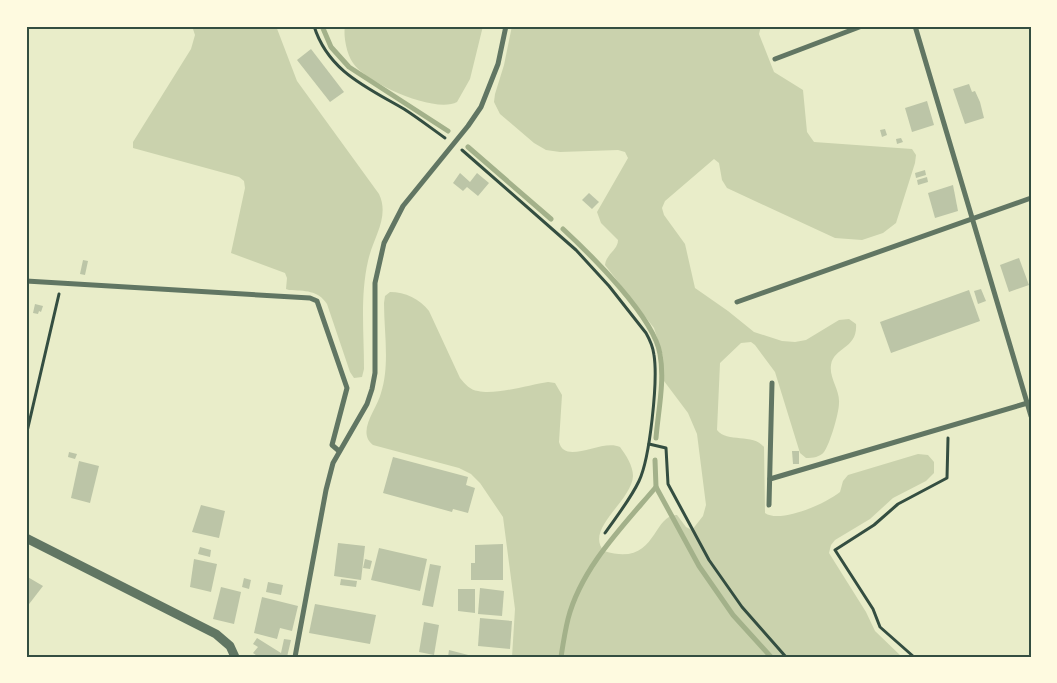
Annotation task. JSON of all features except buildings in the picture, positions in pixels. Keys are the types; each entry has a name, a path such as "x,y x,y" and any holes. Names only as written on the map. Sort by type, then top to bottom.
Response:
{"street":[{"path":"295,657 326,490 333,463 367,404 372,389 375,373 374,283 384,243 403,206 481,108 490,87 506,26"},
{"path":"775,59 862,26"},
{"path":"915,26 1029,403 1031,416"},
{"path":"737,302 1031,198"},
{"path":"26,282 310,298 317,301 347,388 332,446 340,451"},
{"path":"769,505 772,383"},
{"path":"770,479 1029,403"},
{"path":"26,538 216,634 230,646 235,657"}],"path":[{"path":"314,26 324,51 344,72 359,84 404,110 454,144 496,178 587,262 646,333 654,357 651,444 639,482 605,533"},
{"path":"26,436 61,284"},
{"path":"914,657 880,627 873,609 835,550 874,525 898,504 947,478 948,426"},
{"path":"651,444 662,446 667,452 668,484 709,560 742,607 786,657"}],"green space":[{"path":"192,26 276,26 297,81 379,194 383,211 382,219 370,252 364,288 364,369 362,377 354,378 350,372 327,304 320,296 311,292 286,289 287,278 285,273 231,253 245,188 244,181 239,177 133,148 133,142 191,49 195,35"},
{"path":"345,26 483,26 470,79 457,102 447,105 433,104 402,95 360,71 353,63 347,50"},
{"path":"512,26 761,26 759,34 774,72 803,90 807,132 814,142 912,149 916,155 896,223 883,233 862,240 835,238 727,188 722,180 719,163 714,159 665,201 662,208 664,215 685,244 695,288 754,332 782,341 795,342 806,340 839,320 849,319 856,324 856,332 850,343 836,355 831,365 839,398 839,408 829,442 822,454 816,457 806,458 800,453 775,372 755,345 751,342 741,343 720,363 717,430 727,436 753,440 764,447 765,513 772,516 781,516 815,506 840,492 843,481 848,475 918,454 928,455 934,462 934,473 926,481 893,498 870,519 835,540 831,545 829,553 866,612 875,631 902,657 512,657 515,609 503,517 480,483 471,474 459,468 373,445 368,440 367,427 384,382 386,348 385,296 390,292 401,293 417,300 429,311 460,378 470,388 478,391 494,392 548,382 555,383 562,395 559,442 563,449 569,452 576,452 612,445 620,447 627,457 633,476 631,485 604,524 600,534 599,542 604,551 621,554 634,552 644,547 662,523 669,517 677,515 686,527 692,530 703,516 706,505 697,434 688,413 664,381 663,356 654,328 605,265 618,240 601,223 597,212 628,158 625,152 618,150 560,152 546,150 534,143 500,114 494,102 495,94 504,65"}],"waterway":[{"path":"322,26 331,47 349,67 448,131"},
{"path":"468,147 551,219"},
{"path":"563,229 620,287 634,305 655,339 660,354 662,375 656,438"},
{"path":"655,460 656,487 699,566 733,615 771,657"},
{"path":"561,657 568,619 574,600 583,582 604,548 656,487"}]}
